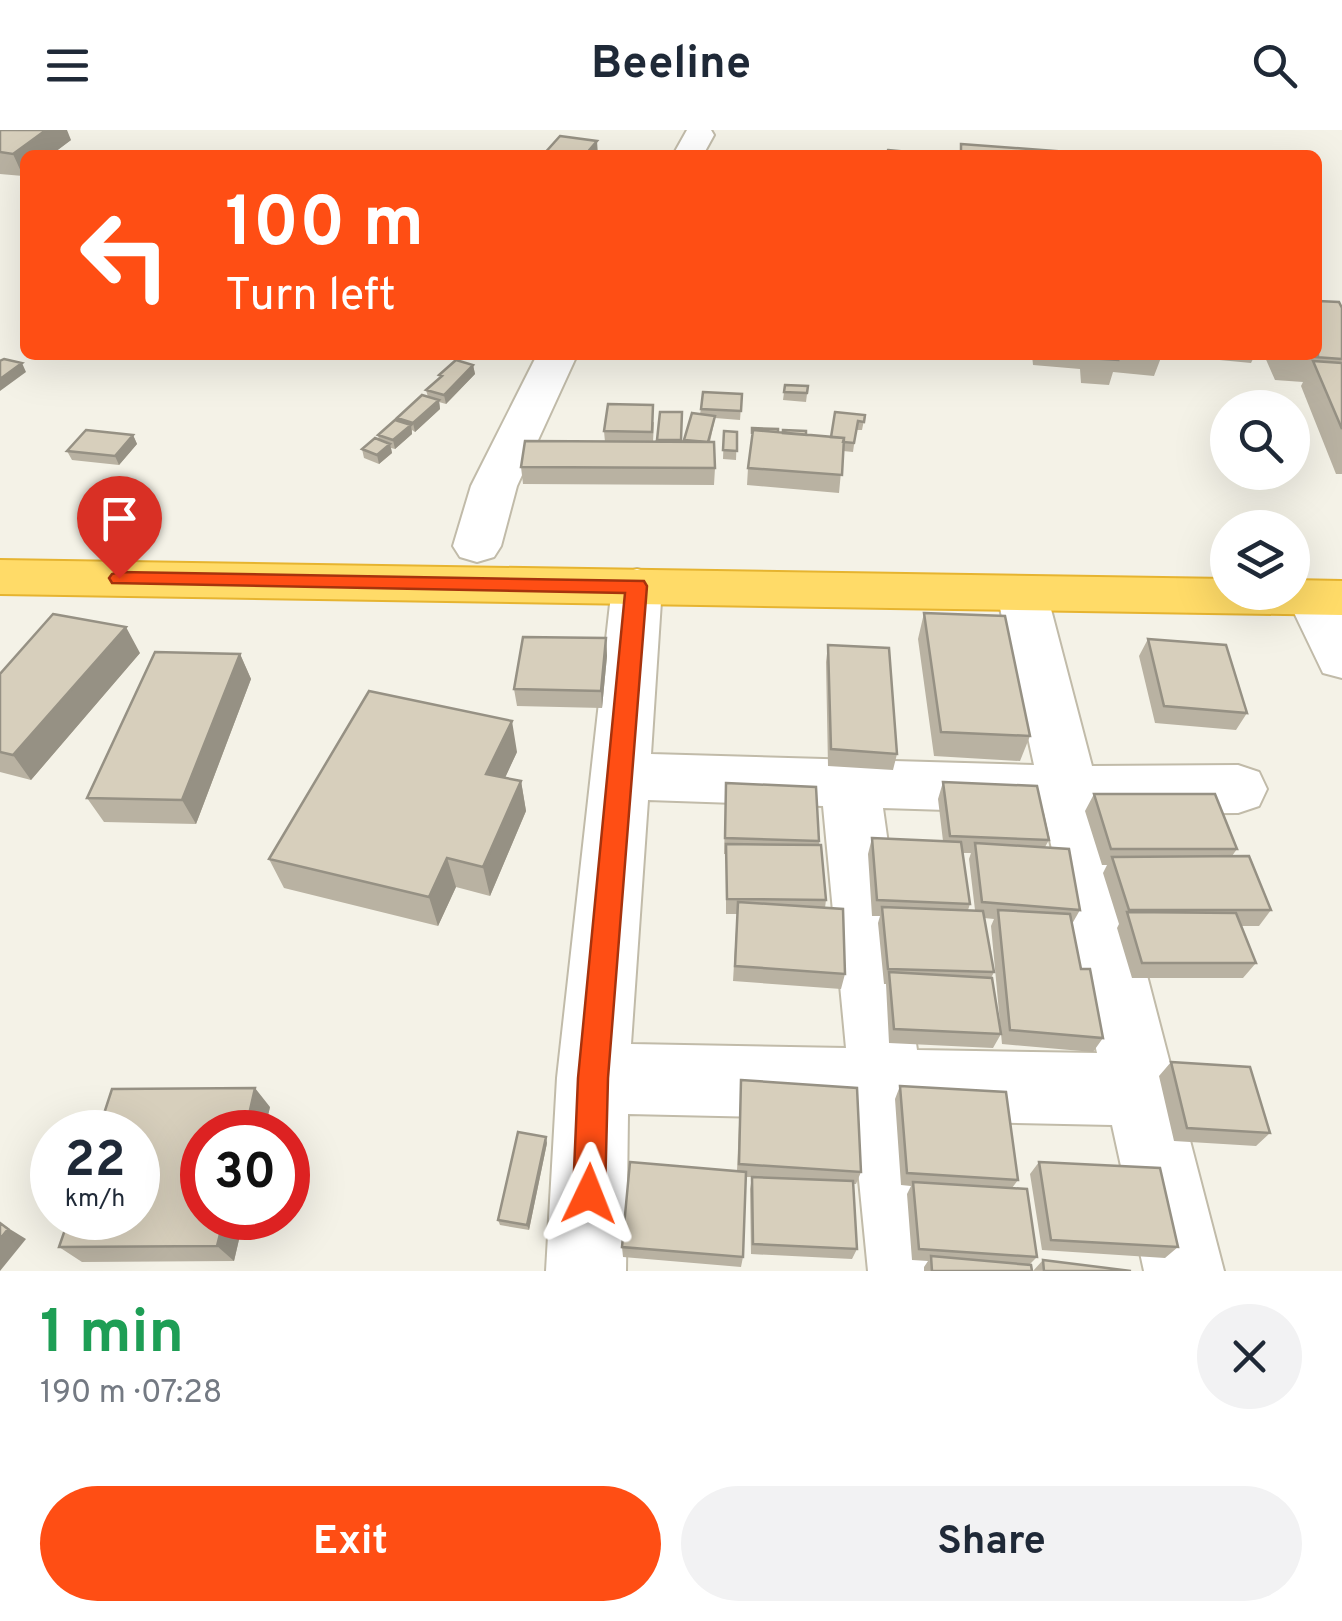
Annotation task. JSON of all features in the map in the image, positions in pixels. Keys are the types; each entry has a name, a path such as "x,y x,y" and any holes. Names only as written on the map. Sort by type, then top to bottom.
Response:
{"highway":[{"path":"0,538 1210,560"},
{"path":"0,577 1022,594 1322,580"}],"street":[{"path":"477,546 494,486 555,360"},
{"path":"1322,580 1342,659"},
{"path":"586,1271 593,1078 636,586"},
{"path":"1022,594 1184,1271"},
{"path":"620,776 1069,790 1238,789"},
{"path":"850,782 908,1271"},
{"path":"593,1078 1138,1090"}],"building":[{"path":"0,130 46,130 13,154 0,152"},
{"path":"560,136 597,141 589,150 547,150"},
{"path":"961,144 1041,150 961,150"},
{"path":"1322,301 1339,302 1342,308 1342,359 1322,358"},
{"path":"456,360 473,365 444,395 426,390 442,376 439,375"},
{"path":"0,361 22,363 0,379"},
{"path":"1313,361 1342,363 1342,429"},
{"path":"785,385 808,386 807,393 784,392"},
{"path":"703,392 742,394 741,411 701,409"},
{"path":"422,395 439,400 413,423 397,418"},
{"path":"608,404 653,405 652,432 604,431"},
{"path":"660,412 682,412 681,440 657,440"},
{"path":"835,412 865,415 864,422 858,421 854,443 831,437"},
{"path":"692,413 715,416 708,442 684,440"},
{"path":"395,420 411,425 393,440 378,435"},
{"path":"752,428 778,432 753,430 752,434"},
{"path":"86,430 133,435 115,456 67,451"},
{"path":"753,430 844,438 842,475 748,468"},
{"path":"724,431 737,432 737,451 723,450"},
{"path":"806,431 806,435 783,433"},
{"path":"375,438 390,444 377,455 362,449"},
{"path":"525,441 714,442 715,468 521,467"},
{"path":"924,613 1005,616 1030,736 941,732"},
{"path":"53,614 126,627 13,755 0,752 0,674"},
{"path":"523,637 606,638 601,691 514,689"},
{"path":"1148,639 1226,645 1247,713 1164,706"},
{"path":"828,645 889,648 897,754 831,749"},
{"path":"155,652 240,654 182,800 87,798"},
{"path":"369,691 512,721 486,774 521,781 483,867 447,858 429,897 269,859"},
{"path":"943,782 1037,786 1049,840 950,836"},
{"path":"726,783 816,787 819,841 725,838"},
{"path":"1094,794 1215,794 1237,849 1111,849"},
{"path":"872,838 961,842 970,904 877,900"},
{"path":"975,843 1069,849 1080,910 982,902"},
{"path":"726,844 821,845 826,900 727,899"},
{"path":"1249,856 1271,910 1129,910 1112,857"},
{"path":"738,902 843,909 845,974 735,966"},
{"path":"882,907 983,911 994,972 888,969"},
{"path":"998,910 1070,914 1081,969 1090,969 1103,1038 1010,1030"},
{"path":"1127,912 1236,913 1256,963 1142,963"},
{"path":"889,972 992,978 1001,1034 894,1029"},
{"path":"1171,1062 1250,1067 1270,1133 1187,1128"},
{"path":"741,1080 857,1088 861,1172 739,1164"},
{"path":"900,1086 1006,1092 1018,1180 907,1173"},
{"path":"255,1088 250,1110 180,1110 180,1240 218,1240 217,1246 59,1247 61,1240 160,1240 160,1110 105,1110 112,1089"},
{"path":"518,1132 546,1137 527,1225 498,1220"},
{"path":"630,1162 746,1172 743,1257 622,1247"},
{"path":"1039,1162 1160,1168 1178,1247 1051,1240"},
{"path":"752,1177 853,1181 857,1249 753,1244"},
{"path":"913,1182 1027,1189 1037,1257 919,1249"},
{"path":"0,1223 8,1229 0,1239"},
{"path":"931,1256 1031,1265 1032,1271 932,1271"},
{"path":"1043,1260 1131,1271 1044,1271"}],"route":[{"path":"119,578 636,586 593,1078 589,1194"}]}
